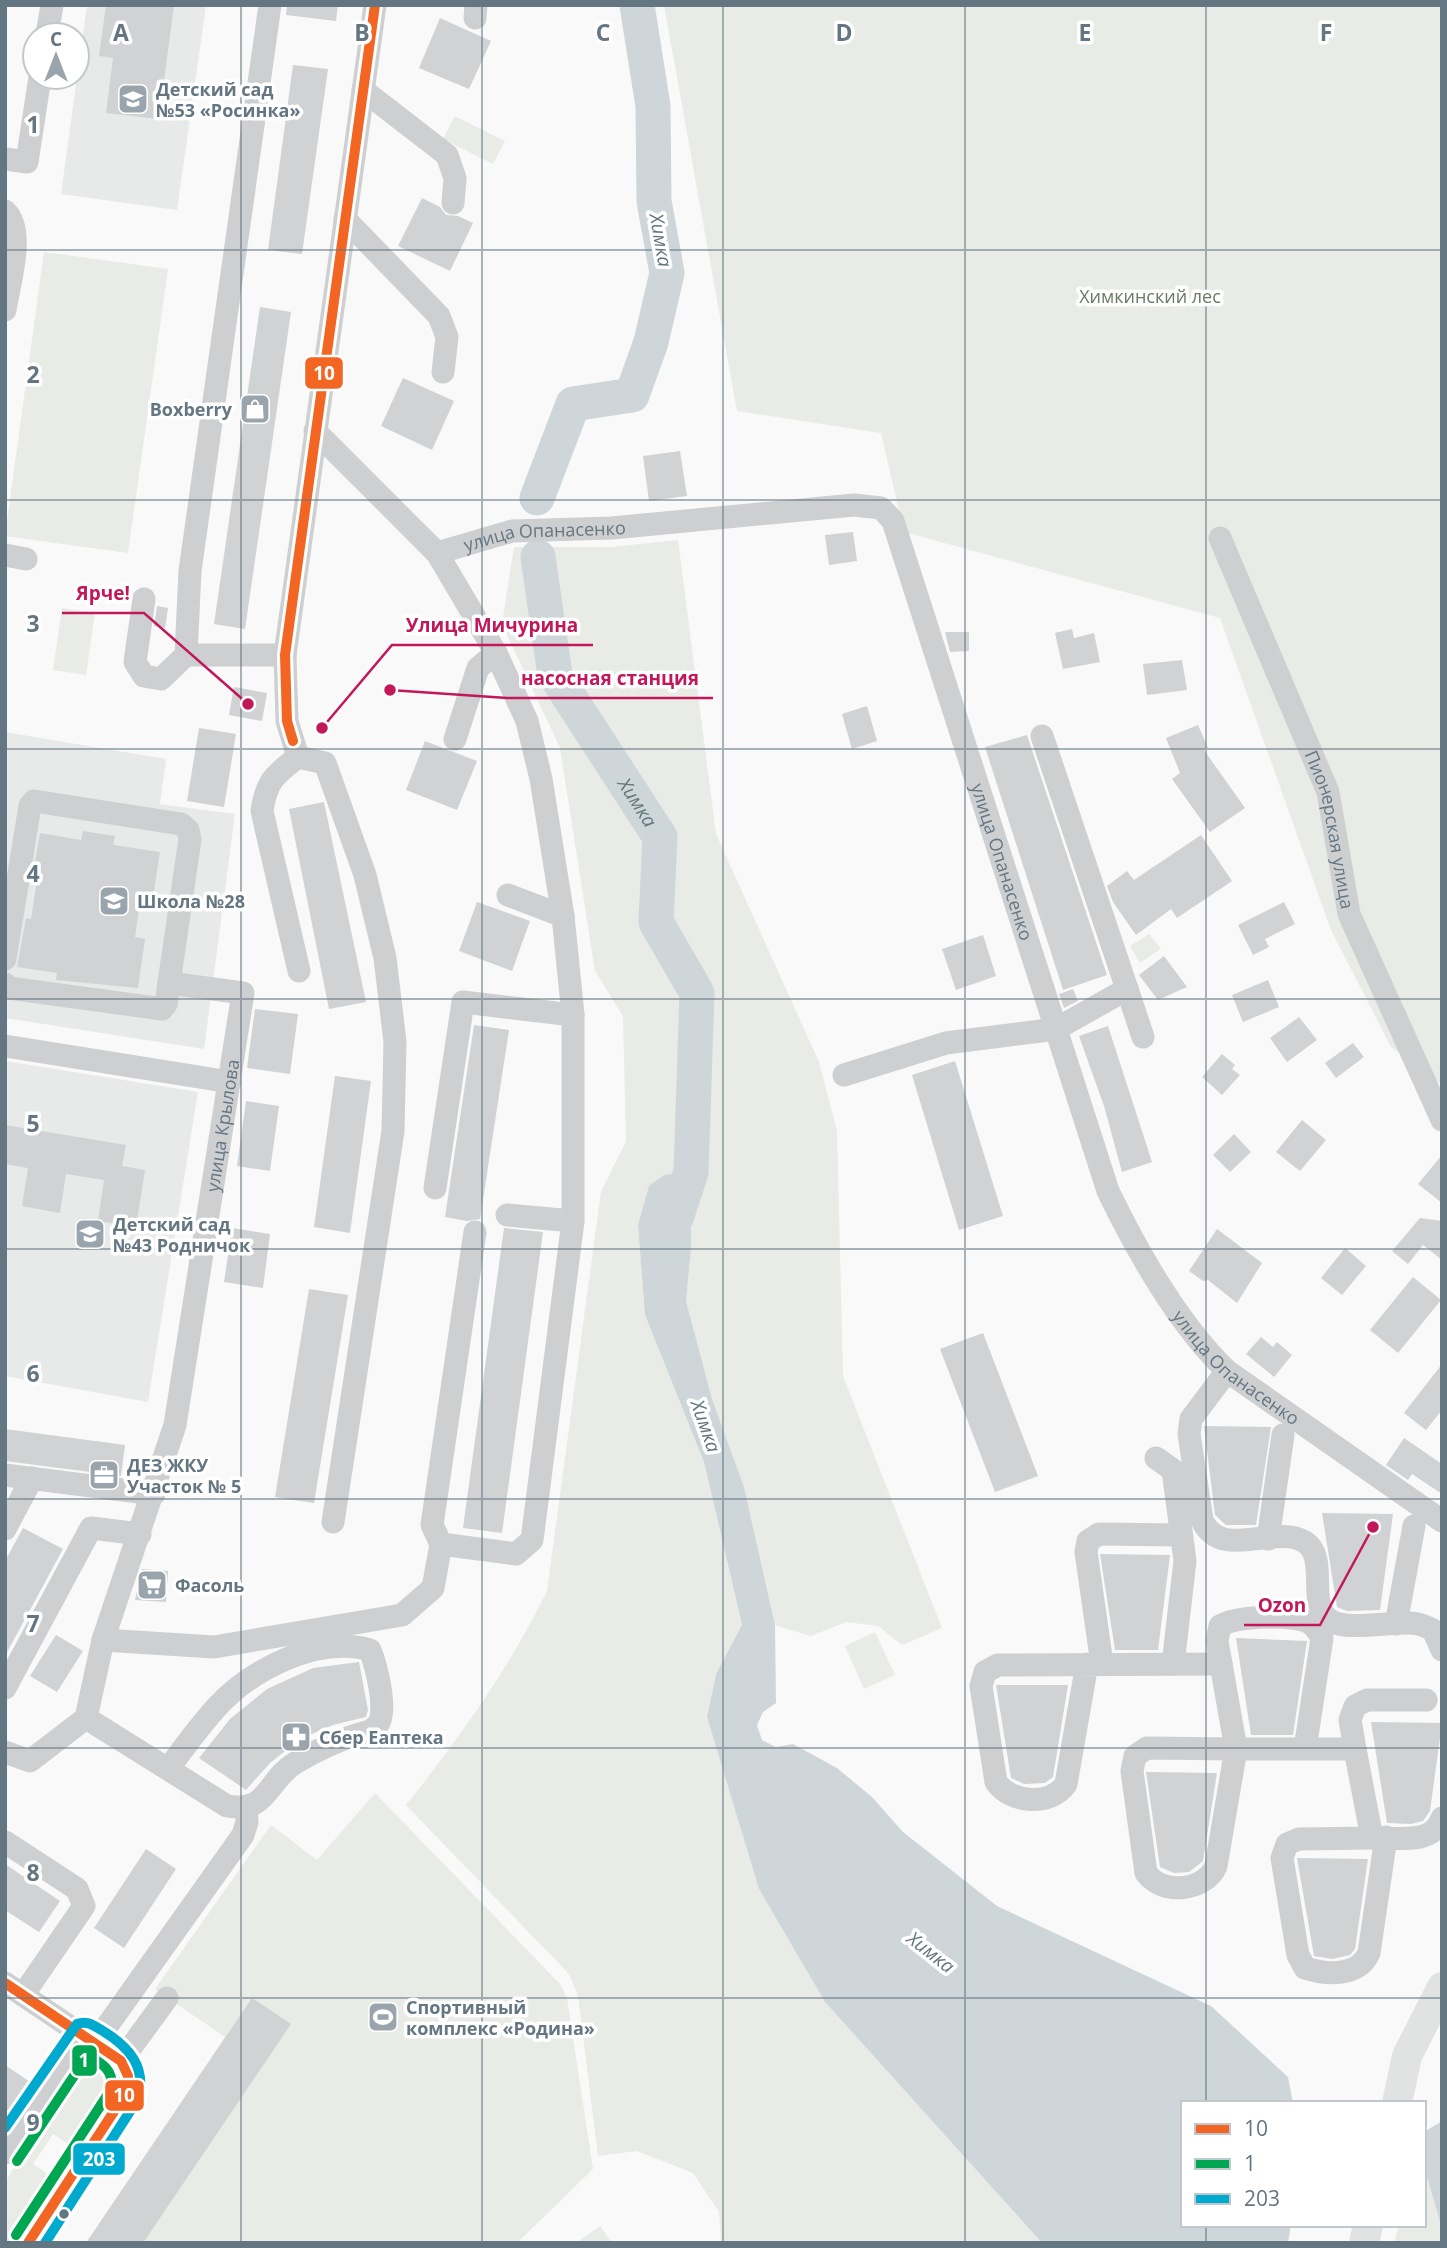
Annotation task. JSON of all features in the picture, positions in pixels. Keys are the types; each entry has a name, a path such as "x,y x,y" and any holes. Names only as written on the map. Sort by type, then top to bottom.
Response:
{"main road":[{"path":"1396,2101 1407,2056 1442,1987"}],"street":[{"path":"144,599 135,662 144,676 161,679 186,655 190,571 270,5"},
{"path":"298,757 287,721 285,655 375,5"},
{"path":"363,90 447,155 455,178 453,203"},
{"path":"16,160 36,91"},
{"path":"5,211 11,216 16,234 5,310"},
{"path":"345,219 439,316 447,337 443,372"},
{"path":"315,431 437,553 496,653 530,732 541,779 563,916 573,1015 573,1221 532,1540 516,1555 442,1544"},
{"name":"улица Опанасенко","path":"437,553 512,531 612,528 854,505 881,508 893,521 1108,1191 1121,1218 1168,1296 1209,1354 1227,1371 1442,1521"},
{"name":"Пионерская улица","path":"1220,538 1328,792 1349,914 1442,1120"},
{"path":"455,739 478,668 496,653"},
{"path":"186,655 285,655"},
{"path":"1042,736 1143,1037"},
{"path":"299,971 262,811 265,788 280,771 298,757 326,763 365,875 385,958 396,1042 393,1130 333,1522"},
{"path":"5,959 30,806 41,800 181,824 188,830 190,839 166,1004 156,1010 9,988 5,984"},
{"path":"508,895 563,916"},
{"name":"улица Крылова","path":"86,1718 103,1640 175,1425 243,993 169,983"},
{"path":"844,1075 946,1043 1056,1029 1127,989"},
{"path":"435,1188 463,1002 573,1015"},
{"path":"5,1046 230,1082"},
{"path":"507,1215 573,1221"},
{"path":"103,1640 214,1647 401,1615 433,1588 442,1544 432,1525 475,1232"},
{"path":"1227,1371 1191,1419 1189,1434 1202,1520 1207,1532 1220,1539 1293,1539 1306,1542 1314,1552 1321,1607 1328,1619 1340,1624 1418,1624 1433,1630 1442,1650"},
{"path":"1268,1539 1283,1435"},
{"path":"1156,1458 1173,1470 1185,1561 1173,1664"},
{"path":"5,1475 154,1494"},
{"path":"5,1529 32,1478"},
{"path":"1396,1624 1414,1526"},
{"path":"5,1688 91,1528 140,1534"},
{"path":"1181,1535 1099,1534 1088,1541 1086,1552 1094,1664 1066,1784 1060,1793 1050,1798 1015,1798 1003,1793 996,1782 981,1686 985,1672 998,1665 1094,1664 1221,1664"},
{"path":"1305,1749 1322,1638 1315,1626 1303,1620 1232,1619 1220,1626 1217,1641 1236,1749 1216,1867 1210,1879 1199,1886 1153,1883 1146,1873 1132,1771 1135,1756 1147,1748 1236,1749 1305,1749 1355,1749"},
{"path":"5,1752 30,1761 86,1718 227,1806 246,1809 259,1802 289,1767 330,1742 371,1731 380,1723 382,1711 375,1662 370,1650 356,1646 311,1650 256,1674 216,1708 168,1769"},
{"path":"1426,1700 1367,1700 1355,1706 1350,1720 1355,1749 1379,1837 1369,1953 1364,1964 1352,1971 1317,1972 1305,1968 1298,1955 1282,1858 1287,1844 1299,1839 1379,1837 1427,1837 1437,1831 1442,1818"},
{"path":"5,2153 243,1835 247,1822 246,1809"},
{"path":"5,1842 77,1889 84,1906 14,1989 121,2061 128,2076 126,2093 28,2243"},
{"path":"121,2061 167,1998"}],"shaded area":[{"name":"Детский сад №53 «Росинка»","path":"87,5 206,5 177,210 61,194 75,91 91,91 91,21 85,21"},
{"name":"Школа №28","path":"5,732 166,759 160,804 235,814 204,1049 5,1018"},
{"name":"Детский сад №43 Родничок","path":"5,1061 198,1092 148,1402 5,1376"}],"green space":[{"name":"Химкинский лес","path":"664,5 1442,5 1442,1085 1391,1047 1331,930 1220,618 904,532 881,433 737,411"},
{"path":"455,116 505,141 493,164 443,139"},
{"path":"44,252 168,269 128,553 5,536"},
{"path":"678,540 716,834 819,1062 837,1131 843,1376 942,1628 902,1645 878,1626 846,1622 811,1636 775,1625 744,1487 712,1399 686,1301 691,1249 691,1173 638,1225 645,1315 704,1462 742,1626 716,1674 707,1717 759,1889 825,2002 1042,2243 721,2243 719,2212 693,2173 637,2151 598,2156 578,1996 569,1974 406,1805 482,1702 547,1591 601,1192 626,1141 623,1016 595,971 560,748 502,624 514,547 612,547"},
{"path":"62,608 95,613 86,675 53,670"},
{"path":"1149,934 1161,949 1140,963 1130,946"},
{"path":"875,1632 895,1675 864,1689 845,1646"},
{"name":"Спортивный комплекс «Родина»","path":"375,1793 561,1985 567,1998 593,2169 517,2243 86,2243 225,2037 155,1989 271,1825 317,1860"},
{"path":"95,2071 108,2079 114,2097 79,2151 53,2134 33,2164 52,2177 10,2243 5,2243 5,2182 76,2072"},
{"path":"1426,2174 1442,2228 1442,2243 1394,2243 1398,2227 1426,2227"},
{"path":"600,2226 612,2243 576,2243"}],"water":[{"path":"691,1172 691,1249 686,1301 712,1399 744,1487 775,1625 776,1703 763,1712 757,1725 762,1740 776,1747 793,1744 837,1768 872,1797 903,1832 997,1906 1211,2006 1288,2077 1293,2101 1181,2101 1181,2227 1291,2227 1288,2243 1042,2243 825,2002 759,1889 707,1717 716,1674 742,1625 704,1462 645,1315 638,1225 649,1186 664,1175"},
{"path":"1442,2121 1442,2228 1426,2174 1426,2131"}],"building":[{"path":"106,5 174,5 159,119 106,113 113,58 99,56"},
{"path":"287,5 338,5 336,21 286,15"},
{"path":"440,18 491,41 469,89 419,68"},
{"path":"293,65 328,69 302,254 268,250"},
{"path":"422,198 440,207 446,215 458,216 473,223 450,271 398,246"},
{"path":"260,307 291,312 245,629 214,624"},
{"path":"403,378 454,401 432,450 381,426"},
{"path":"680,451 687,496 649,501 643,456"},
{"path":"853,532 857,561 829,565 825,535"},
{"path":"157,606 168,608 165,628 154,626"},
{"path":"1072,629 1074,638 1094,633 1100,662 1063,669 1055,633"},
{"path":"945,632 969,632 969,651 950,652"},
{"path":"1182,660 1187,690 1147,695 1143,664"},
{"path":"234,687 267,693 262,721 229,715"},
{"path":"867,706 877,741 852,749 842,714"},
{"path":"1198,725 1208,748 1204,750 1245,808 1210,832 1172,779 1180,773 1166,738"},
{"path":"199,728 236,734 224,807 187,801"},
{"path":"1027,735 1107,975 1063,990 985,747"},
{"path":"425,741 477,761 457,810 406,790"},
{"path":"324,802 366,1002 329,1009 289,809"},
{"path":"83,831 115,836 113,845 160,852 152,904 140,902 135,937 145,939 138,988 56,980 57,973 17,967 26,918 31,919 36,886 31,885 40,833 81,840"},
{"path":"1201,835 1232,881 1177,918 1171,909 1136,935 1113,902 1107,886 1127,871 1134,880"},
{"path":"477,902 530,921 512,971 459,951"},
{"path":"1284,902 1295,924 1265,939 1269,947 1253,955 1238,925"},
{"path":"983,935 996,976 956,990 942,949"},
{"path":"1164,956 1187,987 1158,1000 1139,975"},
{"path":"1268,980 1279,1007 1243,1022 1232,995"},
{"path":"1073,989 1078,1001 1064,1008 1059,994"},
{"path":"255,1009 298,1014 290,1074 247,1068"},
{"path":"1299,1017 1317,1040 1287,1062 1270,1038"},
{"path":"474,1025 509,1030 480,1219 467,1221 445,1217"},
{"path":"1108,1026 1152,1162 1122,1172 1104,1106 1079,1036"},
{"path":"1353,1043 1364,1057 1336,1078 1325,1063"},
{"path":"1222,1054 1235,1065 1232,1069 1240,1075 1222,1095 1202,1077"},
{"path":"955,1061 1003,1216 959,1230 912,1075"},
{"path":"335,1076 371,1081 350,1233 314,1227"},
{"path":"246,1101 279,1106 270,1171 237,1166"},
{"path":"1302,1120 1326,1140 1300,1171 1276,1152"},
{"path":"5,1125 126,1145 122,1166 145,1170 136,1227 98,1221 104,1180 66,1174 60,1213 22,1206 28,1168 5,1164"},
{"path":"1234,1134 1251,1152 1230,1172 1213,1155"},
{"path":"1442,1155 1442,1203 1418,1184"},
{"path":"1420,1218 1442,1221 1442,1260 1423,1245 1408,1264 1392,1251"},
{"path":"232,1228 270,1234 263,1288 224,1282"},
{"path":"504,1228 543,1232 502,1533 463,1528"},
{"path":"1217,1229 1262,1263 1237,1303 1208,1280 1203,1281 1189,1271"},
{"path":"1345,1248 1366,1266 1342,1295 1321,1278"},
{"path":"1413,1277 1441,1300 1398,1353 1370,1330"},
{"path":"309,1289 348,1295 314,1503 275,1497"},
{"path":"983,1333 1038,1476 995,1492 940,1349"},
{"path":"1261,1337 1273,1347 1277,1342 1292,1355 1274,1377 1246,1354"},
{"path":"1442,1364 1442,1410 1426,1430 1404,1413"},
{"path":"1204,1426 1271,1427 1256,1525 1226,1525 1215,1515"},
{"path":"5,1429 125,1445 121,1476 5,1461"},
{"path":"1404,1438 1442,1464 1442,1494 1412,1474 1408,1480 1386,1465"},
{"path":"1322,1513 1393,1514 1380,1610 1347,1611 1337,1607"},
{"path":"23,1528 63,1549 5,1656 5,1561"},
{"path":"1100,1554 1170,1555 1158,1650 1115,1650"},
{"name":"Фасоль","path":"142,1569 168,1571 166,1602 135,1600"},
{"path":"56,1635 83,1651 57,1692 30,1676"},
{"path":"1236,1638 1307,1641 1293,1735 1251,1735"},
{"path":"359,1662 368,1710 366,1717 333,1725 300,1739 270,1763 246,1790 199,1758 230,1719 267,1689 313,1668"},
{"path":"996,1685 1068,1685 1053,1777 1045,1783 1024,1784 1011,1778"},
{"path":"1371,1722 1442,1723 1430,1811 1423,1821 1411,1824 1387,1823"},
{"path":"1146,1772 1217,1773 1203,1861 1189,1872 1174,1873 1160,1867"},
{"path":"146,1849 176,1869 124,1948 94,1928"},
{"path":"1297,1858 1368,1859 1355,1949 1350,1955 1332,1959 1314,1956"},
{"path":"5,1864 60,1901 39,1932 5,1910"},
{"path":"252,1998 291,2024 143,2243 86,2243"},
{"path":"5,2065 33,2084 5,2124"}],"waterway":[{"name":"Химка","path":"537,498 573,404 632,395 651,342 667,273 654,201 653,106 637,5"},
{"name":"Химка","path":"538,557 555,675 660,837 656,922 697,993 691,1172 676,1218"}],"transit line":[{"name":"10","path":"293,741 287,721 285,655 375,5"},
{"name":"10","path":"5,1983 121,2061 128,2076 126,2093 28,2243"},
{"name":"203","path":"5,2128 77,2024 88,2023 103,2031 121,2044 134,2059 140,2077 138,2099 45,2243"},
{"name":"1","path":"16,2235 112,2088 109,2072 102,2065 88,2055 17,2161"}],"place":[{"name":"Детский сад №53 «Росинка»","path":"133,99"},
{"name":"Boxberry","path":"255,409"},
{"name":"насосная станция","path":"390,690"},
{"name":"Ярче!","path":"248,704"},
{"name":"Улица Мичурина","path":"322,728"},
{"name":"Школа №28","path":"114,901"},
{"name":"Детский сад №43 Родничок","path":"90,1234"},
{"name":"ДЕЗ ЖКУ Участок № 5","path":"104,1475"},
{"name":"Ozon","path":"1373,1527"},
{"name":"Фасоль","path":"152,1585"},
{"name":"Сбер Еаптека","path":"296,1737"},
{"name":"Спортивный комплекс «Родина»","path":"383,2017"}]}
